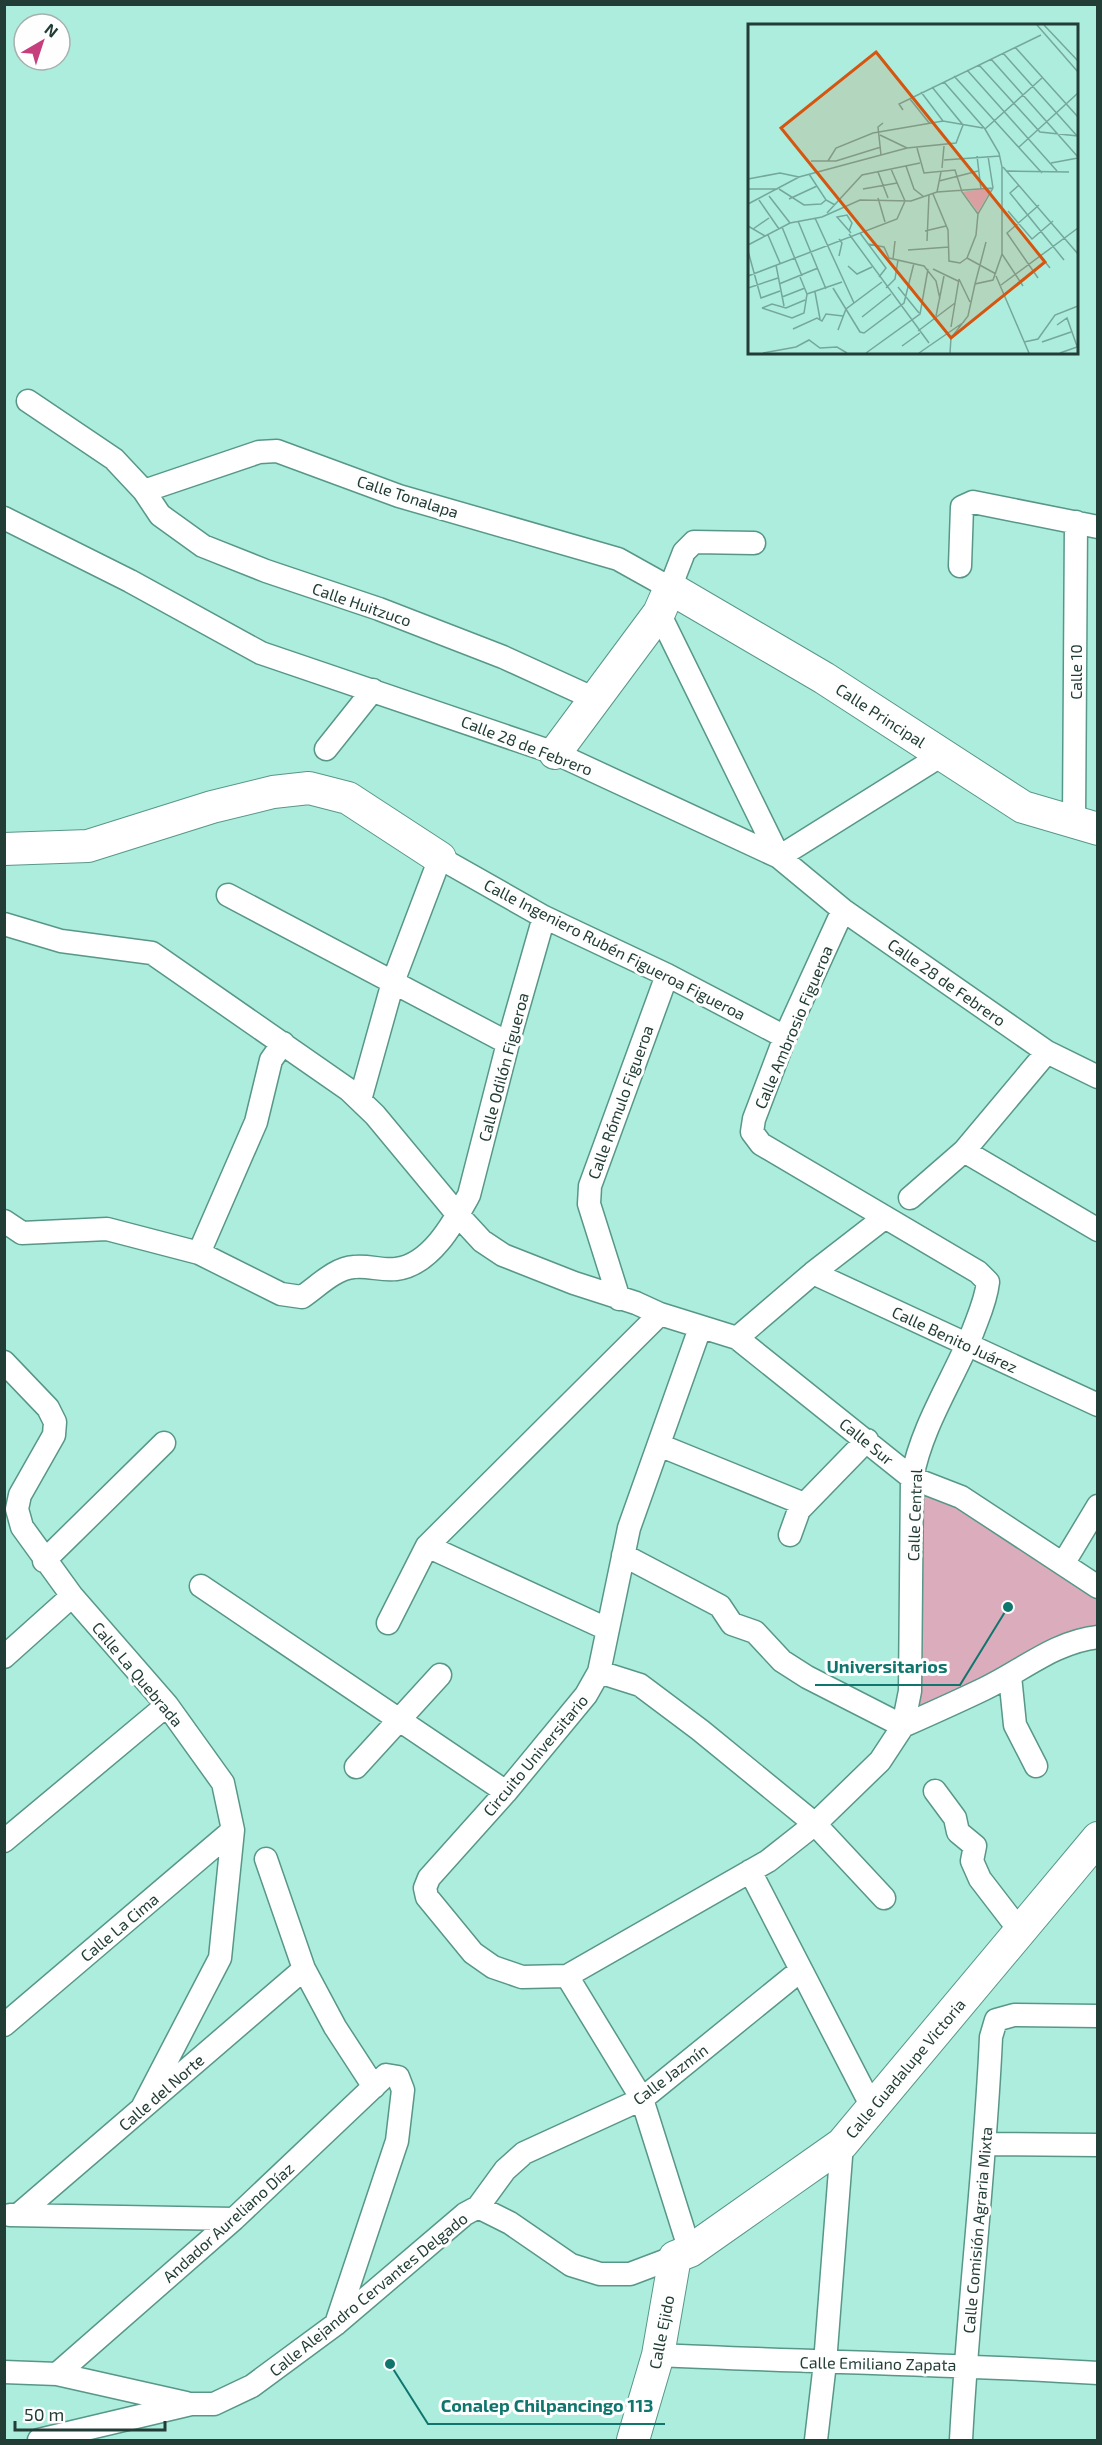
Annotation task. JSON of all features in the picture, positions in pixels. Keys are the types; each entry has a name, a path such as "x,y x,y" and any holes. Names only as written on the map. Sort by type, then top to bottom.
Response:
{"street":[{"name":"Calle Huitzuco","path":"28,401 114,459 144,491 160,515 203,546 503,657 595,699"},
{"name":"Calle Tonalapa","path":"144,491 259,452 278,452 399,496 618,559 664,601"},
{"path":"960,566 962,507 965,504 973,502 1087,525"},
{"name":"Calle 28 de Febrero","path":"4,518 130,581 261,653 555,753 779,856 843,910 1047,1052 1098,1077"},
{"name":"Calle 10","path":"1086,825 1087,525"},
{"path":"555,753 664,601 684,552 694,542 754,543"},
{"path":"664,601 779,856 942,755"},
{"name":"Calle Principal","path":"664,601 824,678 1023,807 1086,825"},
{"path":"326,749 373,690"},
{"name":"Calle Ingeniero Rubén Figueroa Figueroa","path":"4,849 88,846 212,807 273,792 309,788 348,798 440,858 544,917 667,975 785,1037"},
{"path":"360,1100 393,982 440,858"},
{"path":"228,895 508,1043"},
{"name":"Calle Ambrosio Figueroa","path":"843,910 785,1037 754,1119 752,1132 761,1144 884,1218"},
{"name":"Calle Odilón Figueroa","path":"4,1221 22,1233 107,1229 199,1253 280,1294 302,1297 334,1274 352,1266 397,1269 421,1260 458,1215 469,1195 508,1043 544,917"},
{"path":"4,924 61,941 152,953 360,1100 482,1241 503,1255 700,1328 737,1338 813,1273 884,1218"},
{"name":"Calle Rómulo Figueroa","path":"619,1299 589,1204 590,1186 667,975"},
{"path":"199,1253 256,1122 271,1060 283,1044"},
{"path":"910,1198 964,1151 1047,1052"},
{"path":"964,1151 1098,1230"},
{"name":"Calle Central","path":"884,1218 978,1272 988,1282 987,1296 928,1426 917,1454 912,1478 910,1691 903,1726"},
{"name":"Calle Benito Juárez","path":"813,1273 1098,1405"},
{"path":"388,1623 427,1546 660,1314"},
{"name":"Circuito Universitario","path":"567,1976 522,1977 493,1967 473,1953 427,1897 425,1888 429,1878 506,1792 586,1695 599,1672 629,1528 700,1328"},
{"name":"Calle Sur","path":"737,1338 912,1478 961,1497 1098,1587"},
{"name":"Calle La Quebrada","path":"4,1362 48,1408 55,1422 54,1435 20,1495 17,1509 22,1527 44,1561 72,1596 167,1705 223,1783 233,1830 220,1958 142,2108"},
{"path":"790,1534 799,1510 821,1490 867,1440"},
{"path":"44,1561 164,1443"},
{"path":"658,1445 804,1504"},
{"path":"1063,1564 1098,1506"},
{"path":"427,1546 607,1629"},
{"path":"623,1555 720,1606 732,1624 755,1632 782,1661 807,1677 903,1726"},
{"path":"201,1586 506,1792"},
{"path":"4,1657 72,1596"},
{"path":"683,2254 642,2099 567,1976 768,1861 815,1824 880,1761 903,1726 1010,1676 1038,1657 1075,1640 1097,1637"},
{"path":"599,1672 640,1685 815,1824 884,1898"},
{"path":"356,1767 440,1675"},
{"path":"1010,1676 1015,1725 1036,1766"},
{"path":"4,1841 167,1705"},
{"path":"936,1791 956,1818 958,1832 975,1846 972,1862 980,1879 1020,1931"},
{"name":"Calle La Cima","path":"4,2025 233,1830"},
{"name":"Calle Guadalupe Victoria","path":"683,2254 842,2144 1098,1838"},
{"path":"266,1859 304,1969 335,2027 374,2087"},
{"path":"750,1871 872,2107"},
{"name":"Calle del Norte","path":"11,2215 142,2108 304,1969"},
{"name":"Calle Jazmín","path":"478,2207 505,2170 524,2153 642,2099 801,1970"},
{"name":"Calle Comisión Agraria Mixta","path":"961,2440 965,2365 986,2144 991,2037 996,2020 1014,2015 1098,2016"},
{"name":"Andador Aureliano Díaz","path":"57,2374 234,2219 387,2075 398,2077 403,2090 397,2140 336,2324"},
{"path":"816,2440 825,2363 842,2144"},
{"path":"986,2144 1098,2145"},
{"name":"Calle Alejandro Cervantes Delgado","path":"191,2404 214,2404 252,2386 336,2324 465,2214 478,2207 510,2223 570,2265 600,2274 630,2274 683,2254"},
{"path":"11,2215 234,2219"},
{"name":"Calle Ejido","path":"633,2440 658,2355 683,2254"},
{"name":"Calle Emiliano Zapata","path":"658,2355 825,2363 965,2365 1098,2373"},
{"path":"4,2372 57,2374 191,2404"},
{"path":"39,2440 191,2404"}],"shaded area":[{"path":"917,1486 965,1506 1097,1593 1098,1628 913,1712"}],"place":[{"name":"Universitarios","path":"1008,1607"},
{"name":"Conalep Chilpancingo 113","path":"390,2364"}]}
